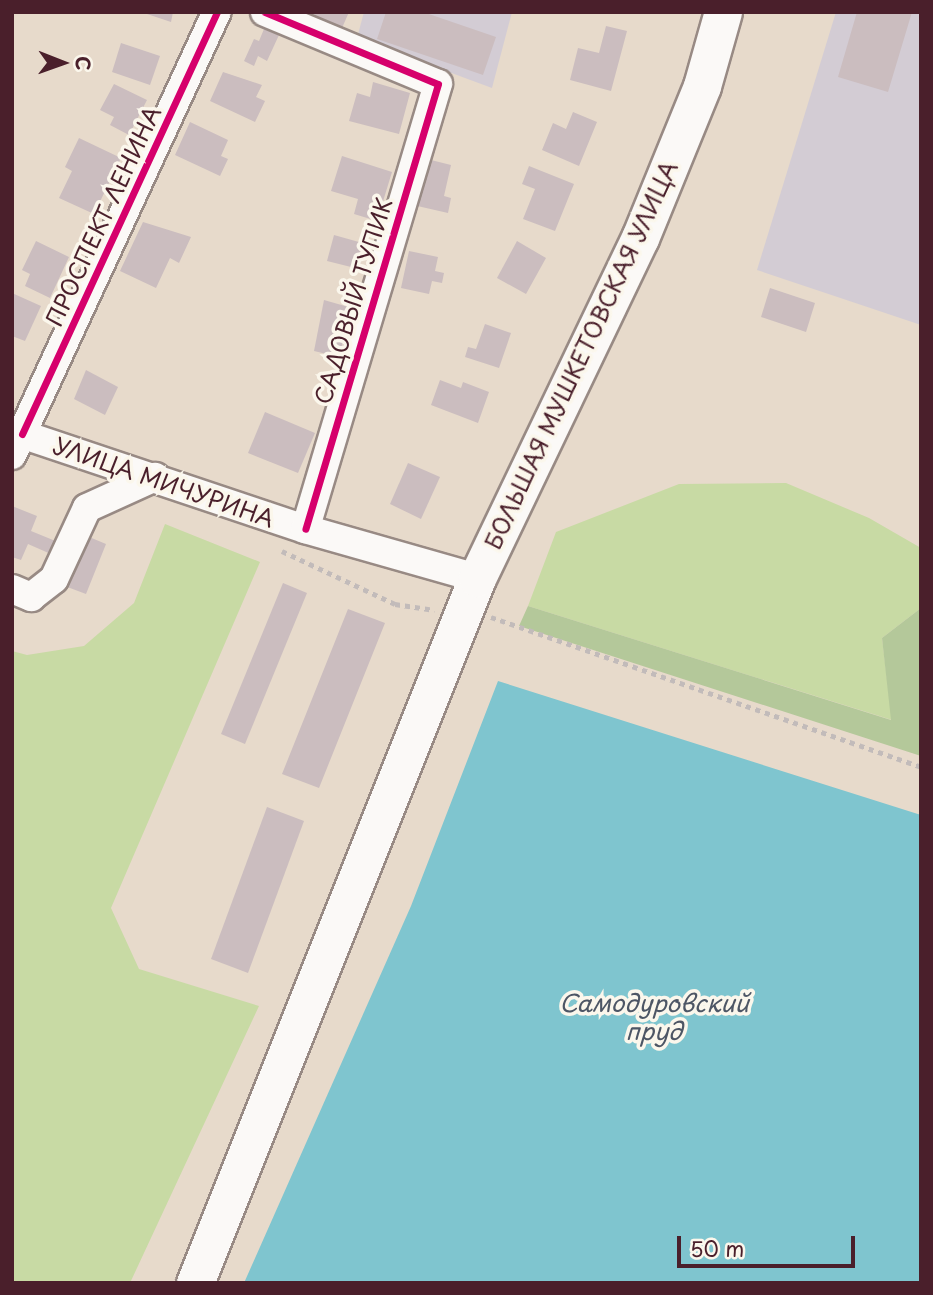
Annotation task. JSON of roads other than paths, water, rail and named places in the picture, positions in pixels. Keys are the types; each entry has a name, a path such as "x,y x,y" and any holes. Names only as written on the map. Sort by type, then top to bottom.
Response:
{"main road":[{"name":"БОЛЬШАЯ МУШКЕТОВСКАЯ УЛИЦА","path":"195,1283 477,578 640,238 702,86 723,12"}],"street":[{"name":"ПРОСПЕКТ ЛЕНИНА","path":"16,440 217,12"},
{"name":"САДОВЫЙ ТУПИК","path":"265,12 438,84 305,529"},
{"name":"УЛИЦА МИЧУРИНА","path":"16,440 155,477 305,529 477,578"},
{"path":"12,589 31,597 54,579 88,508 155,477"}],"water":[{"name":"Самодуровский пруд","path":"498,681 921,815 921,1283 244,1283 411,906"}]}
